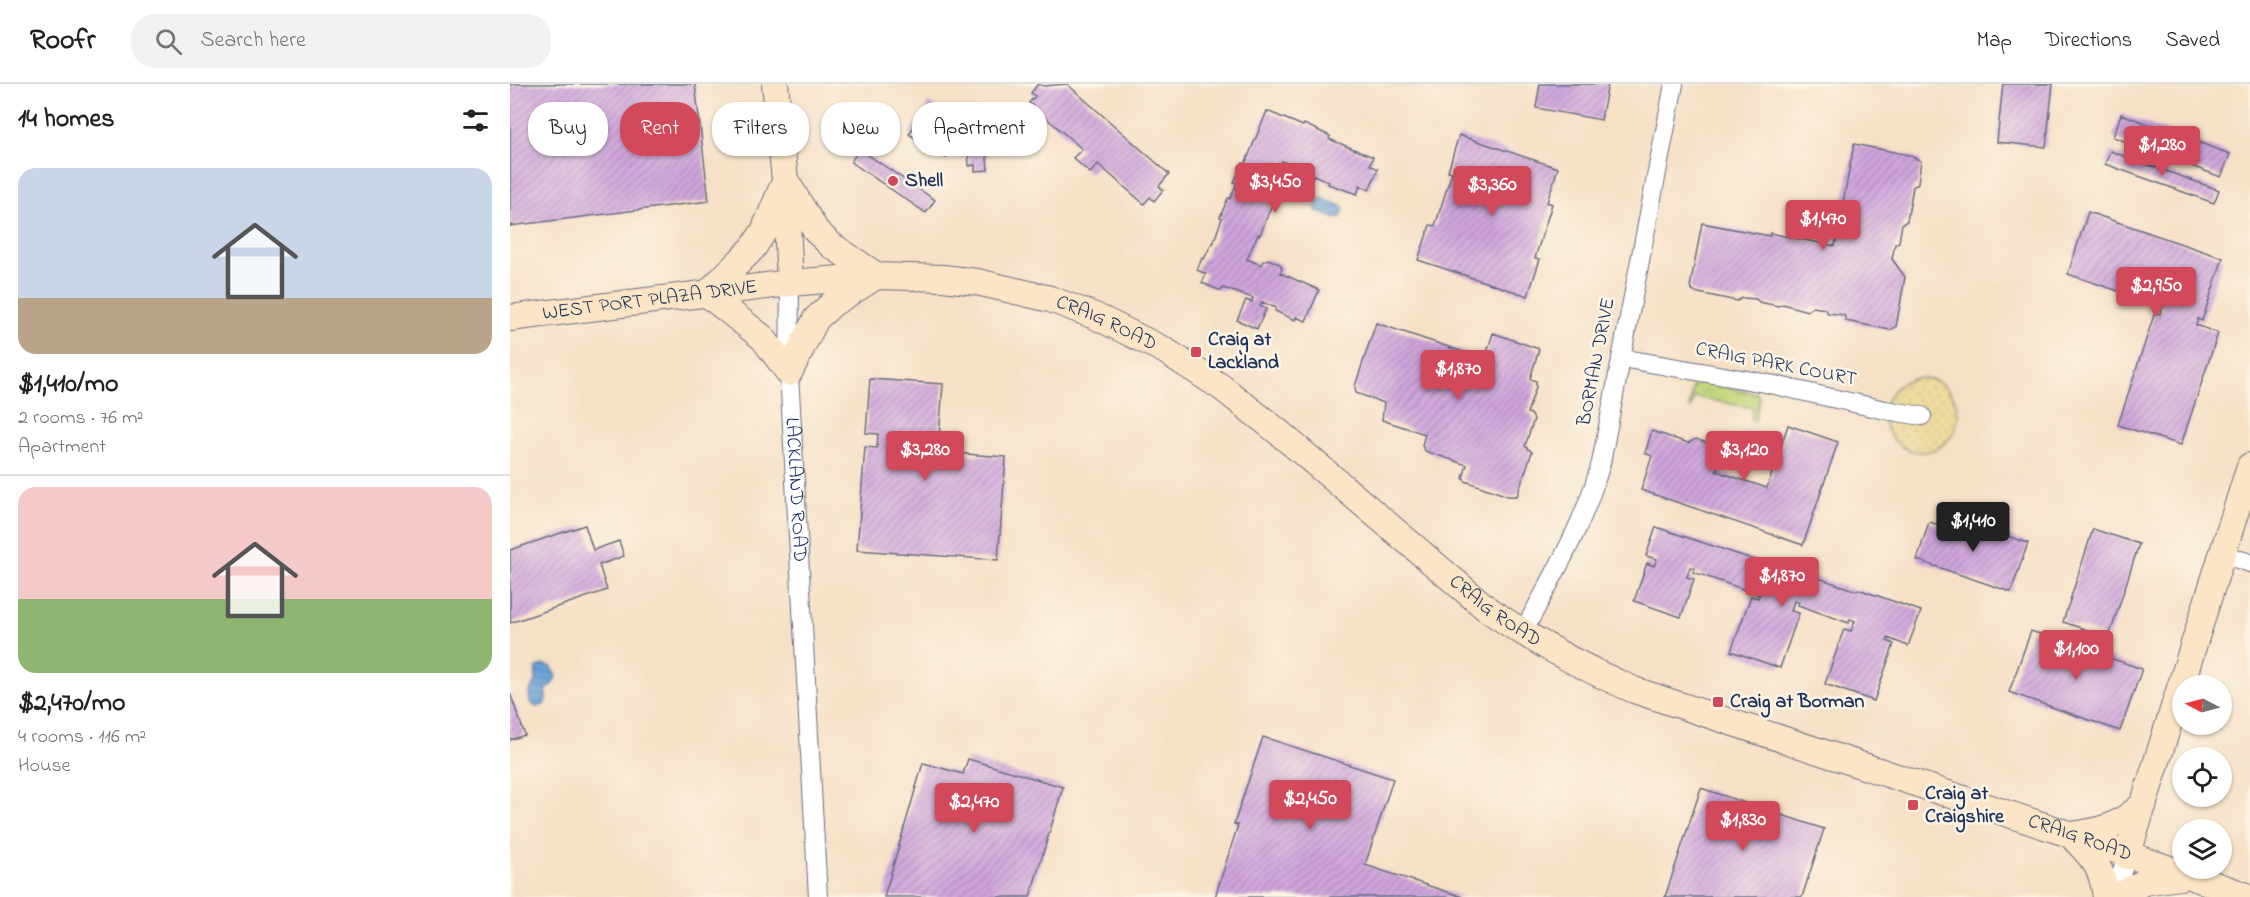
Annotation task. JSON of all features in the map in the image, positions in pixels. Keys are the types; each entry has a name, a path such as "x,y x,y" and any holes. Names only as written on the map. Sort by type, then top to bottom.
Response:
{"main road":[{"name":"LACKLAND ROAD","path":"776,84 785,180 790,283"},
{"path":"785,180 816,231 831,245 877,276 832,304 816,319 789,373 763,338 707,294 753,248 764,231 785,180"},
{"name":"CRAIG ROAD","path":"790,283 877,276 977,282 1050,299 1095,316 1164,350 1245,404 1485,608 1522,634 1574,663 1634,690 2172,871"},
{"name":"WEST PORT PLAZA DRIVE","path":"510,318 790,283"},
{"path":"2127,856 2250,466"},
{"path":"2106,897 2103,874 2098,865 2072,836 2110,828 2122,822 2144,804"},
{"path":"2115,897 2144,882 2172,878"},
{"name":"CRAIG ROAD","path":"2196,879 2250,897"}],"street":[{"name":"BORMAN DRIVE","path":"1522,634 1564,560 1592,494 1601,463 1674,84"},
{"name":"LACKLAND ROAD","path":"790,283 789,373 818,897"},
{"name":"CRAIG PARK COURT","path":"1621,358 1770,384 1922,416"},
{"path":"2222,554 2250,563"},
{"path":"2115,897 2127,856"}],"green space":[{"path":"1702,382 1758,394 1755,421 1751,420 1753,408 1694,397 1691,409 1689,408 1693,386"}],"sand":[{"path":"1921,378 1935,381 1947,389 1955,401 1958,415 1955,429 1947,441 1935,449 1921,452 1907,449 1895,441 1887,429 1884,415 1887,401 1895,389 1907,381"}],"water":[{"path":"1322,198 1342,206 1344,210 1340,218 1336,219 1316,211 1317,200"},
{"path":"544,665 552,667 556,677 545,691 544,704 536,707 530,702 529,693 536,680 536,670"}],"building":[{"path":"510,84 695,84 697,102 620,102 620,156 700,156 700,126 709,201 510,226"},
{"path":"1038,84 1044,86 1067,84 1169,174 1159,186 1163,190 1154,201 1150,197 1144,204 1098,164 1090,173 1073,158 1082,149 1047,119 1047,102 1030,102 1035,96 1031,93"},
{"path":"1540,84 1608,84 1601,120 1536,108"},
{"path":"2003,84 2053,84 2046,147 1997,142"},
{"path":"1267,111 1303,126 1304,124 1330,136 1329,139 1373,157 1370,165 1378,169 1369,190 1360,185 1357,194 1328,184 1329,182 1294,169 1295,167 1282,161 1278,169 1285,172 1281,181 1284,182 1247,259 1261,265 1268,259 1280,264 1282,269 1280,273 1319,290 1306,321 1296,317 1295,320 1262,302 1260,306 1266,309 1257,329 1237,320 1246,300 1252,302 1253,298 1223,288 1221,291 1202,283 1206,274 1197,270 1202,258 1204,259 1213,244 1222,218 1220,217 1237,183 1234,182 1243,163 1245,164"},
{"path":"2121,114 2230,154 2221,177 2113,137"},
{"path":"1459,135 1558,168 1547,202 1552,204 1535,258 1540,259 1528,296 1418,260 1430,225 1435,226 1452,172 1448,171"},
{"path":"1854,144 1909,155 1921,161 1918,183 1913,187 1907,221 1902,224 1899,242 1895,244 1892,259 1905,277 1896,327 1890,330 1846,321 1844,315 1828,313 1825,309 1813,307 1807,311 1783,304 1778,306 1759,302 1756,299 1742,298 1737,301 1694,292 1690,287 1702,223 1835,246"},
{"path":"2110,151 2219,190 2214,203 2105,164"},
{"name":"Shell","path":"855,156 869,156 935,200 926,213 851,162"},
{"path":"968,156 987,156 988,170 975,171 975,165 969,166"},
{"path":"2088,212 2223,258 2202,321 2198,319 2196,325 2218,333 2181,445 2118,425 2155,312 2160,314 2163,306 2068,274"},
{"path":"1376,323 1485,359 1493,333 1539,349 1530,379 1536,381 1536,387 1527,413 1531,414 1534,419 1525,446 1532,452 1517,496 1508,496 1465,481 1463,478 1467,465 1425,451 1422,446 1425,434 1382,420 1384,403 1356,393 1355,386"},
{"path":"870,379 943,384 939,439 925,438 924,451 1006,457 998,560 857,550 865,447 877,448 878,434 866,433"},
{"path":"1788,425 1838,442 1803,545 1641,490 1652,456 1645,453 1652,431 1688,443 1696,439 1724,449 1716,471 1767,488"},
{"path":"1947,516 2028,543 2011,592 1917,560 1929,522 1943,526"},
{"path":"585,525 593,550 619,541 624,556 599,565 607,590 510,623 510,550"},
{"path":"1656,527 1764,563 1765,560 1857,591 1858,589 1921,611 1908,646 1888,638 1887,641 1894,644 1874,701 1825,684 1844,629 1851,631 1855,621 1850,619 1849,623 1798,605 1799,602 1794,601 1791,611 1799,613 1780,668 1731,651 1751,596 1758,598 1761,590 1756,588 1757,594 1693,572 1694,568 1690,567 1687,577 1694,579 1681,617 1634,601 1647,563 1654,566 1657,559 1646,556"},
{"path":"2093,529 2139,544 2109,637 2063,622"},
{"path":"2031,631 2142,669 2120,731 2009,692"},
{"path":"510,693 525,735 510,740"},
{"path":"1263,737 1393,779 1365,865 1463,897 1215,897 1238,825 1234,824"},
{"path":"968,759 1063,787 1030,897 884,897 923,763 963,774"},
{"path":"1701,788 1824,829 1802,897 1665,897"}],"place":[{"name":"Shell","path":"893,181"},
{"name":"Craig at Lackland","path":"1196,352"},
{"name":"Craig at Borman","path":"1718,702"},
{"name":"Craig at Craigshire","path":"1913,805"}]}
